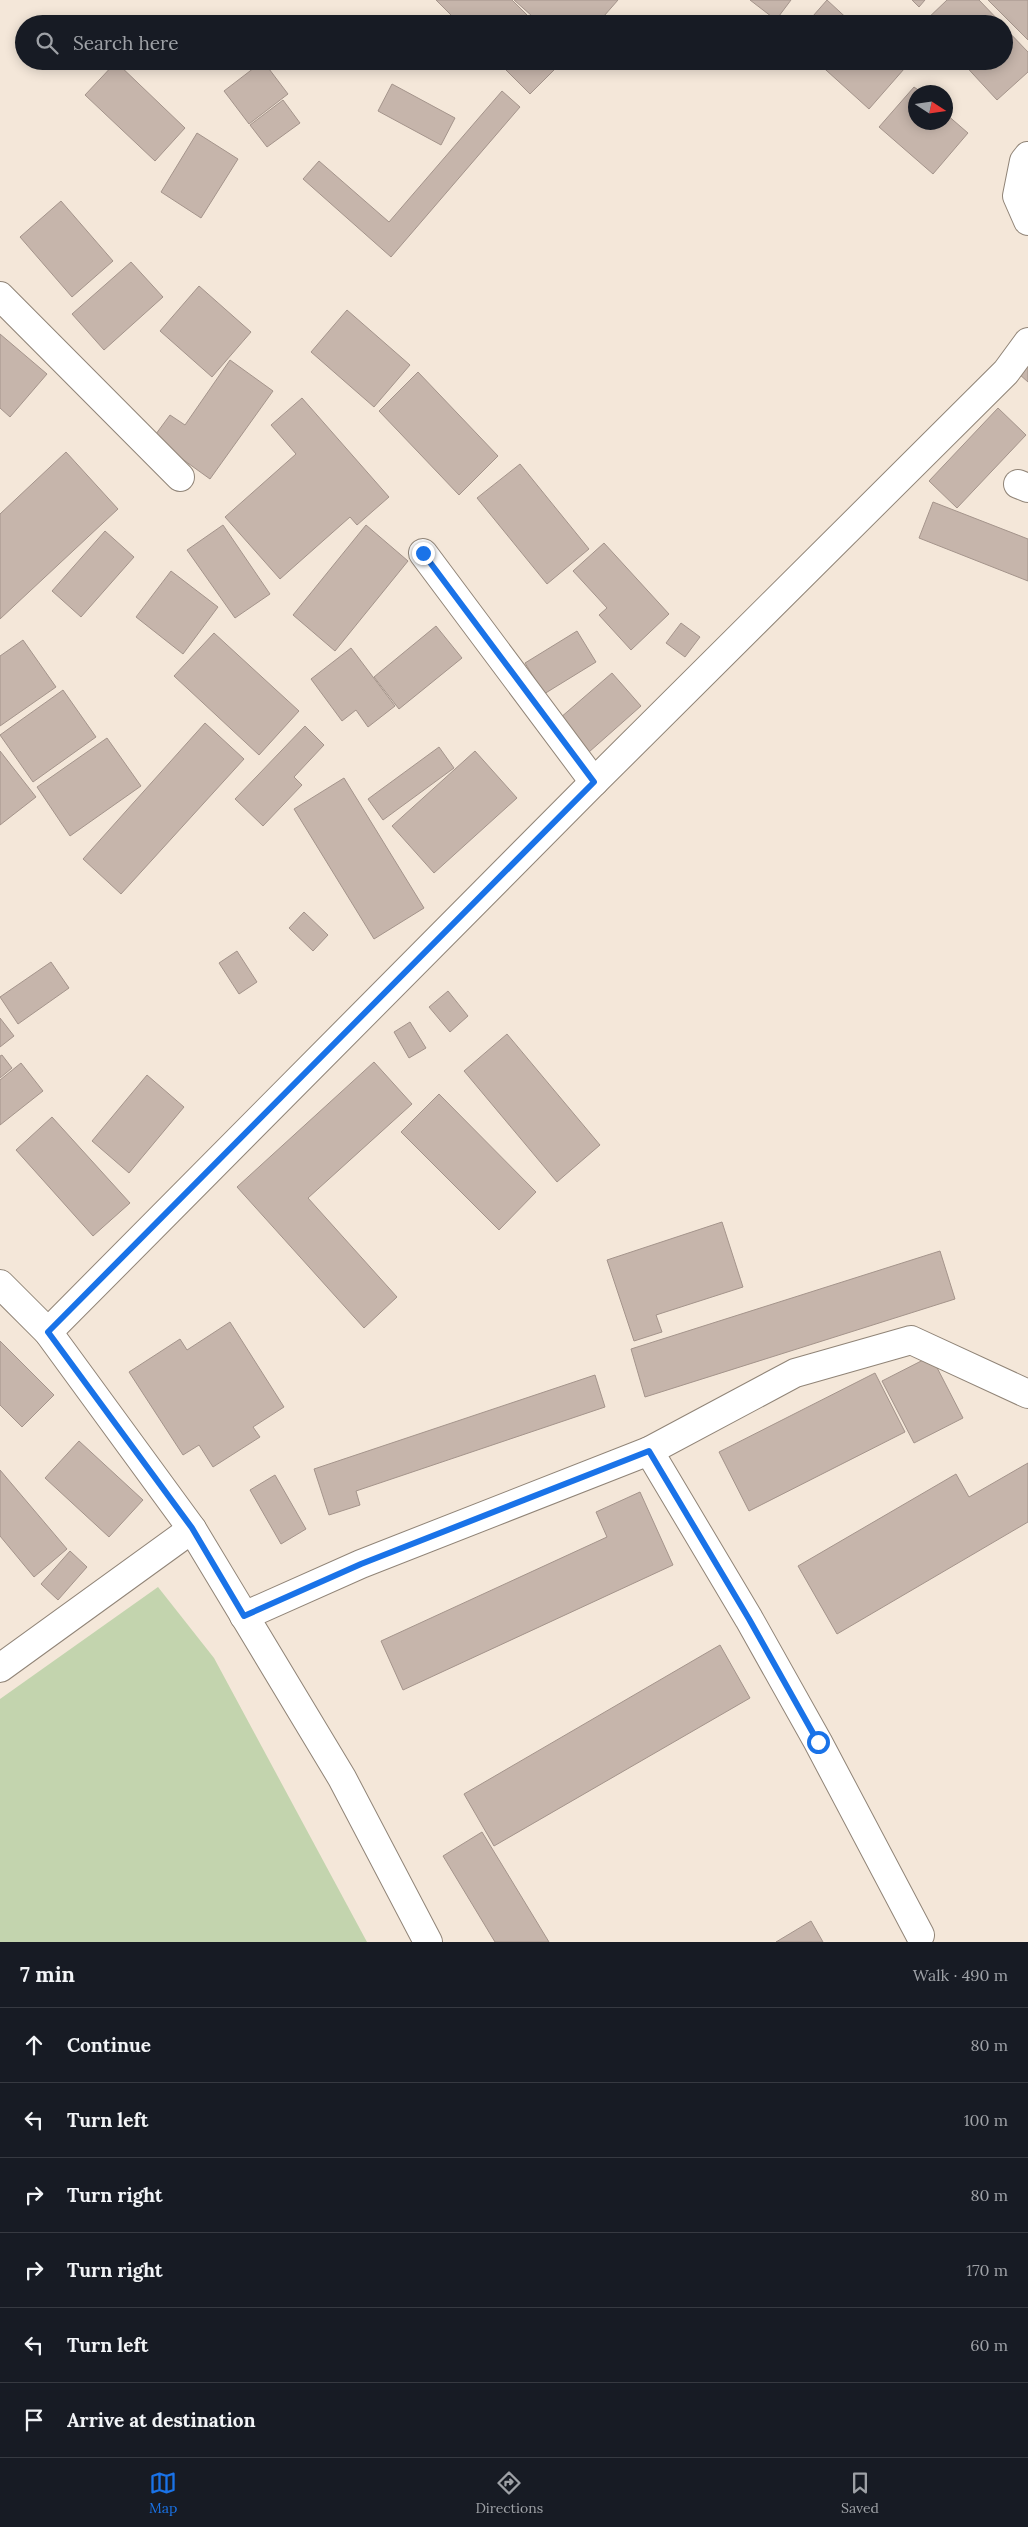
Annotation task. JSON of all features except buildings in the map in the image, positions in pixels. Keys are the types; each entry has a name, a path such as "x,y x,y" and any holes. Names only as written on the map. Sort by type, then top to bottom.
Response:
{"street":[{"path":"1028,156 1024,161 1017,196 1028,221"},
{"path":"0,296 180,477"},
{"path":"48,1332 594,782 1006,372 1028,342"},
{"path":"423,553 594,782"},
{"path":"0,1284 48,1332 192,1528 342,1778 428,1942"},
{"path":"244,1616 361,1564 649,1451 795,1373 911,1340 1028,1394"},
{"path":"649,1451 776,1668 920,1935"},
{"path":"0,1668 192,1528"}],"green space":[{"path":"158,1587 214,1658 367,1942 0,1942 0,1699"}],"route":[{"path":"423,553 594,782 48,1332 192,1528 244,1616 361,1564 649,1451 749,1619 818,1742"}]}
